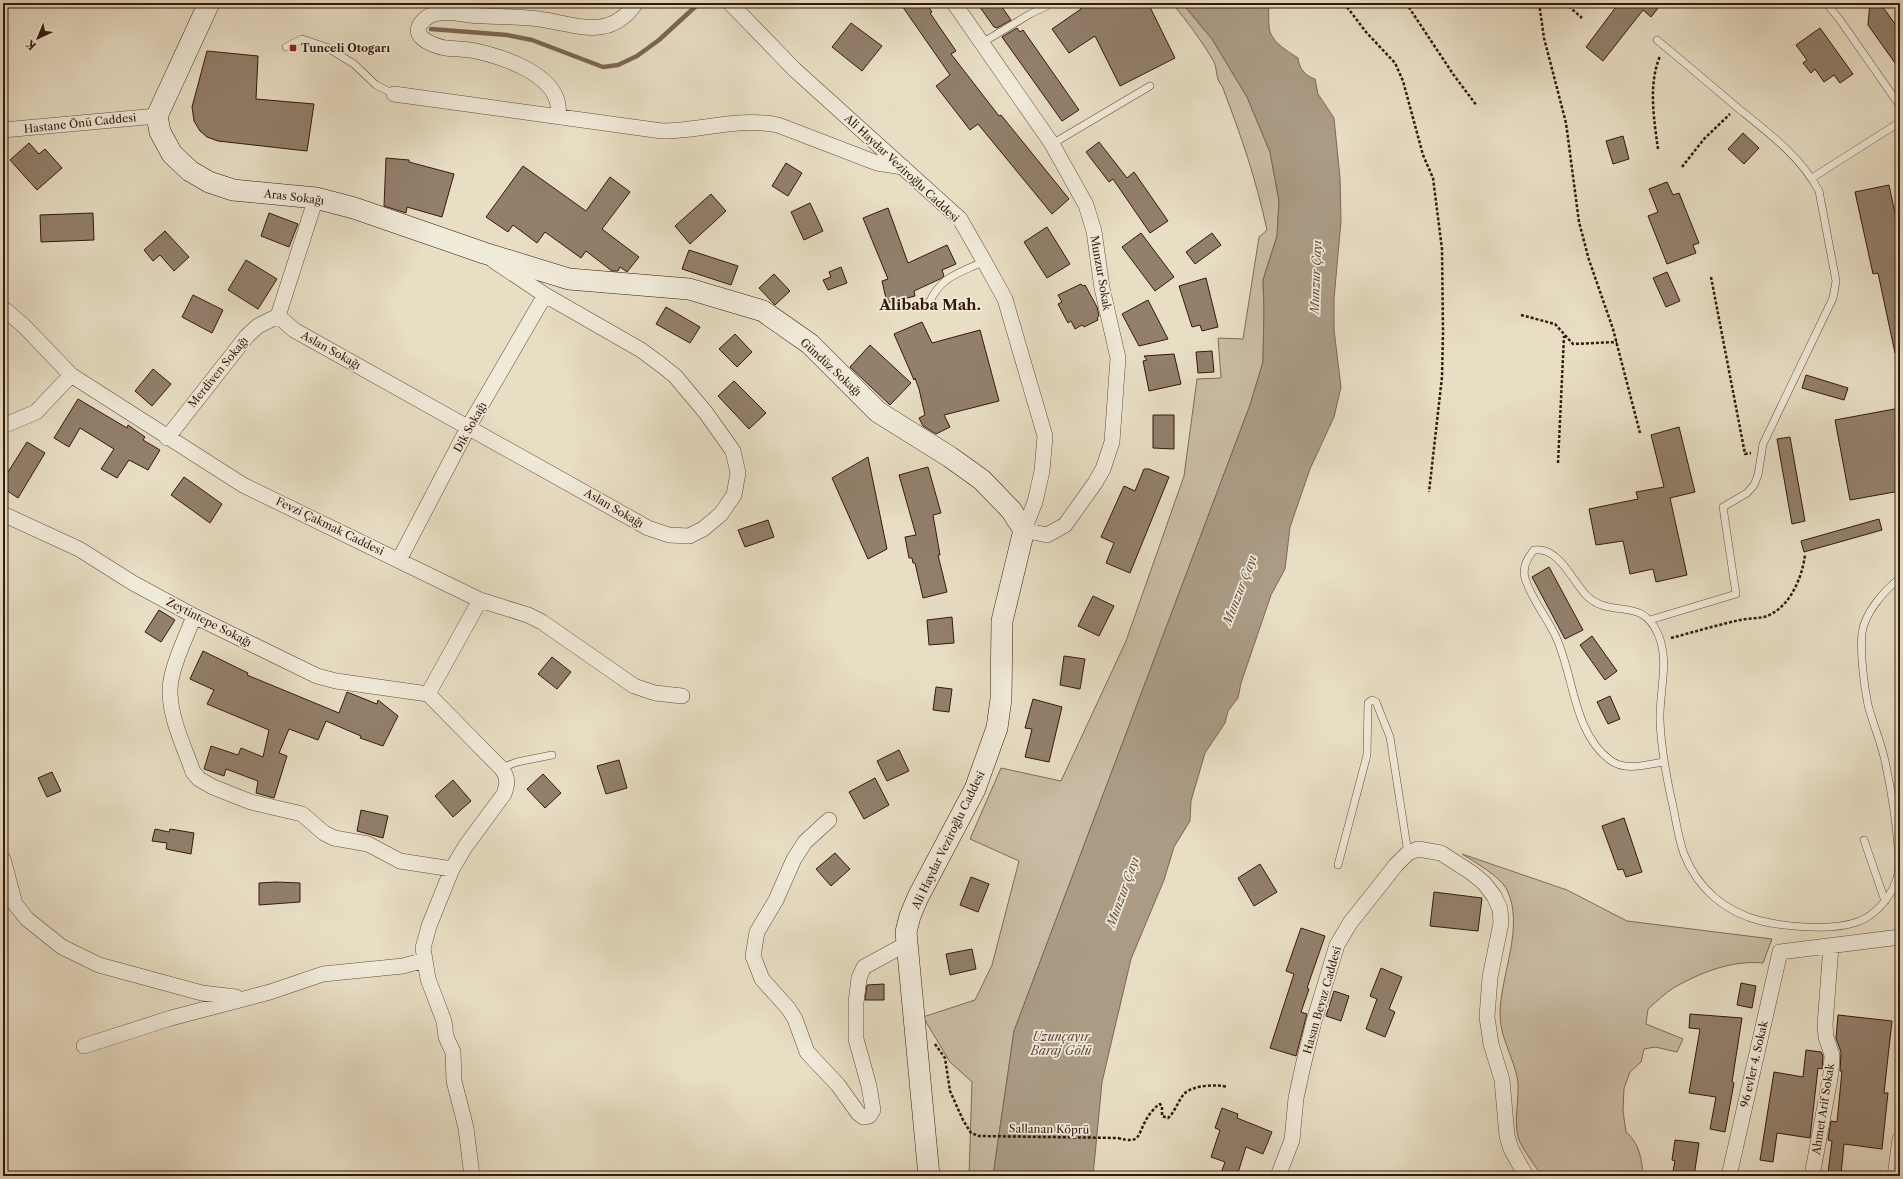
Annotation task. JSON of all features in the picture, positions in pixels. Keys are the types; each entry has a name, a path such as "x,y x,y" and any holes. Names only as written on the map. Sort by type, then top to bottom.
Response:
{"main road":[{"path":"157,116 209,3"},
{"name":"Aras Sokağı","path":"157,116 160,132 172,154 190,171 209,182 233,190 316,198 354,208 484,254"},
{"name":"Gündüz Sokağı","path":"484,254 569,279 689,289 763,311 810,344 878,412 950,457 982,480 1011,510 1024,530"},
{"name":"Ali Haydar Veziroğlu Caddesi","path":"929,1176 906,932 910,916 975,789 997,728 1001,699 1002,621 1024,530"}],"street":[{"path":"558,117 558,104 552,89 541,79 523,67 503,58 474,51 432,45 423,40 419,34 418,29 421,23 429,16 445,13 530,18 576,28 593,28 618,21 636,3"},
{"name":"Ali Haydar Veziroğlu Caddesi","path":"730,3 795,70 960,219 984,261 1005,300 1045,436 1042,471 1035,502 1024,530"},
{"name":"Munzur Sokak","path":"954,3 1052,144 1086,205 1094,231 1102,288 1118,358 1112,442 1103,469 1065,525 1047,535 1024,530"},
{"path":"394,94 662,131 679,131 748,121 763,122 778,125 877,163 902,167"},
{"name":"Hastane Önü Caddesi","path":"3,130 157,116"},
{"path":"278,316 316,198"},
{"name":"Aslan Sokağı","path":"278,316 294,330 470,426 648,528 669,535 689,536 703,530 721,514 734,496 738,473 733,451 706,414 675,376 642,350 545,295 484,254"},
{"name":"Dik Sokağı","path":"399,560 470,426 545,295"},
{"name":"Fevzi Çakmak Caddesi","path":"3,308 24,326 71,375 167,438 243,485 480,600 528,615 542,622 634,686 655,693 682,696"},
{"name":"Merdiven Sokağı","path":"167,438 247,336 258,326 278,316"},
{"path":"3,426 36,412 71,375"},
{"name":"Zeytintepe Sokağı","path":"3,514 79,549 133,583 194,616 317,676 336,681 428,694"},
{"path":"472,1176 466,1128 454,1081 454,1052 446,1037 444,1021 428,979 423,948 429,926 452,869 465,847 504,794 507,785 506,775 501,768 428,694 480,600"},
{"path":"194,616 172,674 169,692 174,720 193,772 199,779 213,787 251,802 302,814 324,833 334,838 368,844 400,861 452,869"},
{"path":"829,820 806,842 794,859 776,900 757,932 753,956 756,969 762,979 788,1008 795,1019 807,1052 838,1085 858,1113 863,1117 869,1116 873,1110 869,1086 856,1039 857,990 861,971 869,963 906,944"},
{"path":"1408,853 1418,849 1429,850 1441,853 1455,860 1484,882 1494,896 1500,909 1501,923 1490,977 1488,1017 1491,1044 1502,1080 1507,1136 1510,1149 1526,1176"},
{"name":"Hasan Beyaz Caddesi","path":"1278,1176 1292,1140 1296,1098 1305,1058 1337,945 1350,923 1396,865 1408,853"},
{"path":"3,859 15,904 27,919 62,947 99,965 202,993 245,998"},
{"path":"1831,946 1900,937"},
{"name":"96 evler 4. Sokak","path":"1729,1176 1780,952 1831,946"},
{"name":"Ahmet Arif Sokak","path":"1812,1176 1831,1073 1832,1055 1826,1037 1825,1025 1831,946"},
{"path":"84,1046 171,1018 270,992 323,974 403,966 425,960"},
{"path":"1895,1176 1900,1139"}],"lane":[{"path":"982,43 1030,14 1053,3"},
{"path":"1826,3 1840,20 1900,106"},
{"path":"286,47 302,39 326,47 354,64 376,85 394,94"},
{"path":"1650,620 1736,594 1723,507 1747,493 1754,485 1758,475 1760,452 1763,444 1833,298 1836,281 1819,192 1812,178 1798,161 1774,138 1657,40"},
{"path":"1052,144 1150,86"},
{"path":"1812,178 1900,122"},
{"path":"929,303 938,287 945,280 984,261"},
{"path":"1664,762 1632,767 1612,762 1604,755 1584,727 1556,637 1530,591 1524,576 1528,557 1534,550 1542,549 1559,560 1593,602 1603,606 1630,609 1641,612 1650,620 1660,640 1664,654 1660,719 1664,762 1684,853 1696,878 1712,897 1725,907 1748,917 1776,924 1831,926 1857,922 1876,910 1885,900 1897,879 1899,862 1894,813 1885,760 1868,704 1863,669 1862,633 1867,618 1877,601 1900,578"},
{"path":"1338,865 1367,755 1368,703 1372,700 1376,702 1390,737 1408,853"},
{"path":"501,768 518,762 552,755"},
{"path":"1894,813 1900,827"},
{"path":"1864,840 1885,900"}],"path":[{"path":"1344,3 1366,32 1395,63 1403,81 1424,155 1433,178 1442,249 1443,318 1442,377 1429,492"},
{"path":"1406,3 1453,74 1477,106"},
{"path":"1539,3 1545,44 1566,123 1580,222 1589,260 1600,285 1640,433"},
{"path":"1565,3 1582,18"},
{"path":"1658,149 1654,119 1654,77 1664,46"},
{"path":"1682,167 1704,139 1737,107"},
{"path":"1711,277 1745,454 1760,452"},
{"path":"1521,314 1555,324 1564,336 1573,344 1616,342"},
{"path":"1558,463 1564,336"},
{"path":"1660,640 1742,619 1766,616 1774,612 1787,599 1796,586 1801,574 1805,555"},
{"name":"Sallanan Köprü","path":"931,1040 940,1049 945,1058 950,1091 963,1120 971,1133 979,1136 1118,1138 1135,1140 1141,1133 1146,1119 1160,1104 1162,1106 1162,1116 1168,1118 1184,1094 1190,1090 1215,1084 1228,1087"}],"shaded area":[{"path":"1172,3 1182,3 1212,39 1247,97 1270,152 1279,201 1277,236 1263,280 1263,362 1250,405 1014,1031 993,1176 969,1176 972,1082 950,1062 923,1017 975,1000 992,965 1019,861 970,839 1001,768 1061,781 1126,641 1184,476 1197,379 1221,378 1218,338 1243,339 1259,237 1267,230 1248,157 1222,86 1218,80 1215,63 1199,38"},
{"path":"1462,854 1567,890 1627,921 1772,939 1763,963 1740,963 1729,965 1696,976 1675,987 1648,1009 1646,1024 1683,1039 1677,1052 1655,1047 1644,1049 1641,1062 1630,1072 1624,1088 1623,1111 1626,1132 1637,1146 1642,1164 1643,1176 1542,1176 1519,1141 1516,1124 1518,1082 1514,1065 1502,1032 1500,1015 1501,1000 1513,935 1514,920 1512,904 1507,890 1499,880"}],"water":[{"name":"Uzunçayır Baraj Gölü","path":"1182,3 1267,3 1270,31 1272,36 1288,52 1298,58 1301,68 1305,74 1315,79 1318,94 1334,118 1340,178 1341,221 1334,299 1334,330 1341,387 1334,417 1310,469 1290,527 1285,569 1271,595 1241,683 1238,698 1228,711 1225,723 1205,753 1191,801 1190,821 1174,847 1164,880 1131,959 1102,1082 1093,1176 993,1176 1014,1031 1250,405 1263,362 1263,280 1277,236 1279,201 1270,152 1247,97 1212,39"}],"building":[{"path":"900,3 926,3 932,12 930,13 956,51 951,54 999,116 1001,115 1069,199 1052,214 978,124 970,130 936,86 950,75"},
{"path":"977,3 999,3 1011,20 997,28 994,27"},
{"path":"1078,3 1148,3 1175,58 1120,86 1095,36 1069,53 1052,29 1081,9"},
{"path":"1619,3 1662,3 1651,17 1643,10 1603,61 1586,47"},
{"path":"1870,3 1880,3 1900,31 1900,70 1868,25"},
{"path":"851,23 882,46 862,71 832,47"},
{"path":"1017,28 1020,32 1023,30 1079,110 1062,121 1002,37"},
{"path":"1820,28 1853,74 1840,83 1834,75 1824,82 1815,69 1811,73 1803,63 1807,60 1796,45"},
{"path":"207,51 258,56 256,99 314,104 307,151 218,141 207,137 200,131 194,121 192,107"},
{"path":"1743,133 1759,148 1744,164 1728,149"},
{"path":"1623,136 1629,159 1613,164 1606,141"},
{"path":"1099,142 1127,178 1134,172 1168,221 1150,233 1113,179 1109,182 1086,152"},
{"path":"29,143 39,154 45,149 62,168 37,190 10,160"},
{"path":"386,158 409,160 409,162 454,174 442,217 407,207 406,213 384,206"},
{"path":"786,163 802,173 788,196 772,186"},
{"path":"523,166 586,211 610,177 630,192 602,229 639,257 627,272 620,267 618,271 612,271 586,251 581,258 545,232 537,243 513,225 508,232 486,217"},
{"path":"1667,182 1673,195 1679,193 1699,243 1693,245 1696,253 1667,264 1648,216 1658,212 1649,189"},
{"path":"1889,185 1900,237 1900,352 1895,353 1878,273 1873,274 1855,192"},
{"path":"711,194 726,211 690,244 675,226"},
{"path":"810,203 823,231 804,240 791,212"},
{"path":"888,208 908,263 947,245 956,264 942,270 944,276 940,279 914,291 915,296 887,303 882,281 888,279 863,218"},
{"path":"93,213 94,240 41,242 40,215"},
{"path":"269,213 298,224 289,247 261,236"},
{"path":"1047,227 1070,264 1047,278 1024,242"},
{"path":"165,231 189,257 174,271 160,255 153,261 144,250"},
{"path":"1141,233 1174,277 1155,291 1122,247"},
{"path":"1212,233 1221,245 1195,264 1186,252"},
{"path":"689,250 738,266 731,285 682,269"},
{"path":"246,260 277,279 258,309 228,290"},
{"path":"841,267 847,283 828,290 823,280 831,277 829,272"},
{"path":"1667,272 1680,301 1666,307 1653,278"},
{"path":"774,274 790,291 775,305 759,288"},
{"path":"1206,278 1218,327 1202,331 1200,325 1192,327 1179,286"},
{"path":"1081,284 1083,286 1085,285 1097,307 1099,316 1097,318 1098,320 1084,327 1082,325 1075,329 1071,321 1068,323 1058,304 1062,302 1058,295"},
{"path":"193,295 223,310 212,333 182,317"},
{"path":"1148,300 1168,339 1139,346 1122,314"},
{"path":"666,307 700,327 690,343 656,324"},
{"path":"922,322 932,343 980,330 999,401 944,415 950,427 936,434 923,426 919,418 925,415 919,389 894,334"},
{"path":"735,334 752,352 737,367 719,349"},
{"path":"870,345 911,383 890,405 850,367"},
{"path":"1212,351 1214,372 1198,373 1196,352"},
{"path":"1174,354 1181,384 1149,391 1143,361 1147,360 1144,356"},
{"path":"153,369 171,384 152,406 135,391"},
{"path":"1806,375 1848,388 1844,400 1802,388"},
{"path":"734,381 766,413 749,429 718,396"},
{"path":"78,399 127,428 128,425 145,437 143,440 160,450 148,470 129,460 117,478 101,469 114,449 80,428 69,447 54,438"},
{"path":"1900,408 1900,491 1850,500 1835,420"},
{"path":"1153,415 1174,415 1174,449 1153,448"},
{"path":"1679,427 1695,492 1670,498 1687,575 1656,582 1653,569 1630,574 1623,541 1596,545 1589,509 1638,499 1636,492 1664,487 1651,435"},
{"path":"1790,437 1805,521 1792,524 1777,439"},
{"path":"27,442 45,453 18,498 3,488 3,480"},
{"path":"868,457 887,549 868,559 832,478"},
{"path":"928,467 941,513 933,515 940,555 938,555 947,592 923,598 915,563 913,563 912,558 909,558 905,537 916,535 899,475"},
{"path":"1144,469 1149,469 1169,477 1130,573 1106,563 1114,543 1101,537 1124,486 1135,491"},
{"path":"184,477 222,504 210,523 171,495"},
{"path":"1879,519 1882,530 1804,552 1801,541"},
{"path":"768,520 774,537 745,547 738,530"},
{"path":"1549,567 1583,630 1565,639 1532,577"},
{"path":"1093,596 1114,606 1099,636 1078,626"},
{"path":"159,610 175,620 161,642 145,632"},
{"path":"952,617 954,643 929,645 927,620"},
{"path":"1592,636 1617,671 1605,680 1580,645"},
{"path":"203,651 248,673 247,675 339,713 347,692 377,704 378,700 398,716 383,746 360,738 361,736 326,721 318,740 289,729 279,753 287,756 274,798 256,793 258,781 226,769 224,776 204,769 211,746 238,755 241,748 263,757 269,730 207,704 214,690 190,679"},
{"path":"1064,656 1085,659 1080,689 1060,685"},
{"path":"552,657 571,672 557,689 538,674"},
{"path":"936,687 952,689 949,712 933,710"},
{"path":"1610,696 1620,719 1608,724 1597,702"},
{"path":"1033,699 1062,707 1049,762 1025,757 1032,729 1025,728"},
{"path":"899,750 909,771 887,781 877,761"},
{"path":"619,760 627,788 606,794 597,766"},
{"path":"52,772 61,791 47,797 38,778"},
{"path":"543,774 561,793 545,808 527,789"},
{"path":"875,778 889,805 864,819 849,792"},
{"path":"453,780 471,801 453,817 435,796"},
{"path":"361,810 388,816 383,838 357,831"},
{"path":"1624,818 1642,872 1626,877 1623,869 1618,870 1602,826"},
{"path":"155,829 169,832 170,829 194,833 191,854 166,849 167,843 152,841"},
{"path":"835,853 850,869 831,886 816,869"},
{"path":"1260,864 1277,892 1254,906 1238,878"},
{"path":"971,877 989,884 978,912 960,905"},
{"path":"259,883 300,883 300,902 259,905"},
{"path":"1434,892 1482,898 1478,931 1430,926"},
{"path":"1301,928 1325,936 1307,988 1309,989 1301,1012 1307,1014 1296,1056 1270,1048 1294,974 1286,971"},
{"path":"972,949 976,969 950,975 946,954"},
{"path":"1381,968 1402,977 1389,1009 1395,1012 1385,1037 1366,1029 1377,999 1370,996"},
{"path":"1741,983 1756,986 1752,1008 1737,1005"},
{"path":"884,984 884,1000 865,1000 867,985"},
{"path":"1334,991 1349,996 1341,1021 1326,1016"},
{"path":"1690,1014 1742,1018 1732,1082 1734,1083 1725,1132 1710,1129 1716,1097 1689,1093 1700,1029 1689,1028"},
{"path":"1838,1015 1892,1021 1884,1093 1888,1093 1882,1149 1844,1144 1841,1174 1828,1173 1832,1141 1828,1140 1831,1121 1837,1122 1842,1071 1840,1071 1841,1052 1836,1038"},
{"path":"1806,1050 1821,1052 1823,1056 1822,1069 1818,1068 1810,1138 1777,1133 1773,1162 1760,1160 1774,1072 1803,1077"},
{"path":"1222,1108 1238,1114 1237,1118 1272,1132 1263,1154 1246,1147 1237,1176 1220,1176 1225,1162 1211,1157 1220,1130 1215,1128"},
{"path":"1675,1140 1699,1143 1694,1176 1672,1176 1675,1161 1672,1160"}],"waterway":[{"path":"431,29 507,35 532,40 603,67 618,65 637,56 659,40 696,6"}],"place":[{"name":"Tunceli Otogarı","path":"293,48"}],"district":[{"name":"Alibaba Mah.","path":"930,305"}],"water label":[{"name":"Munzur Çayı","path":"1316,277"},
{"name":"Munzur Çayı","path":"1240,590"},
{"name":"Munzur Çayı","path":"1123,892"}]}
